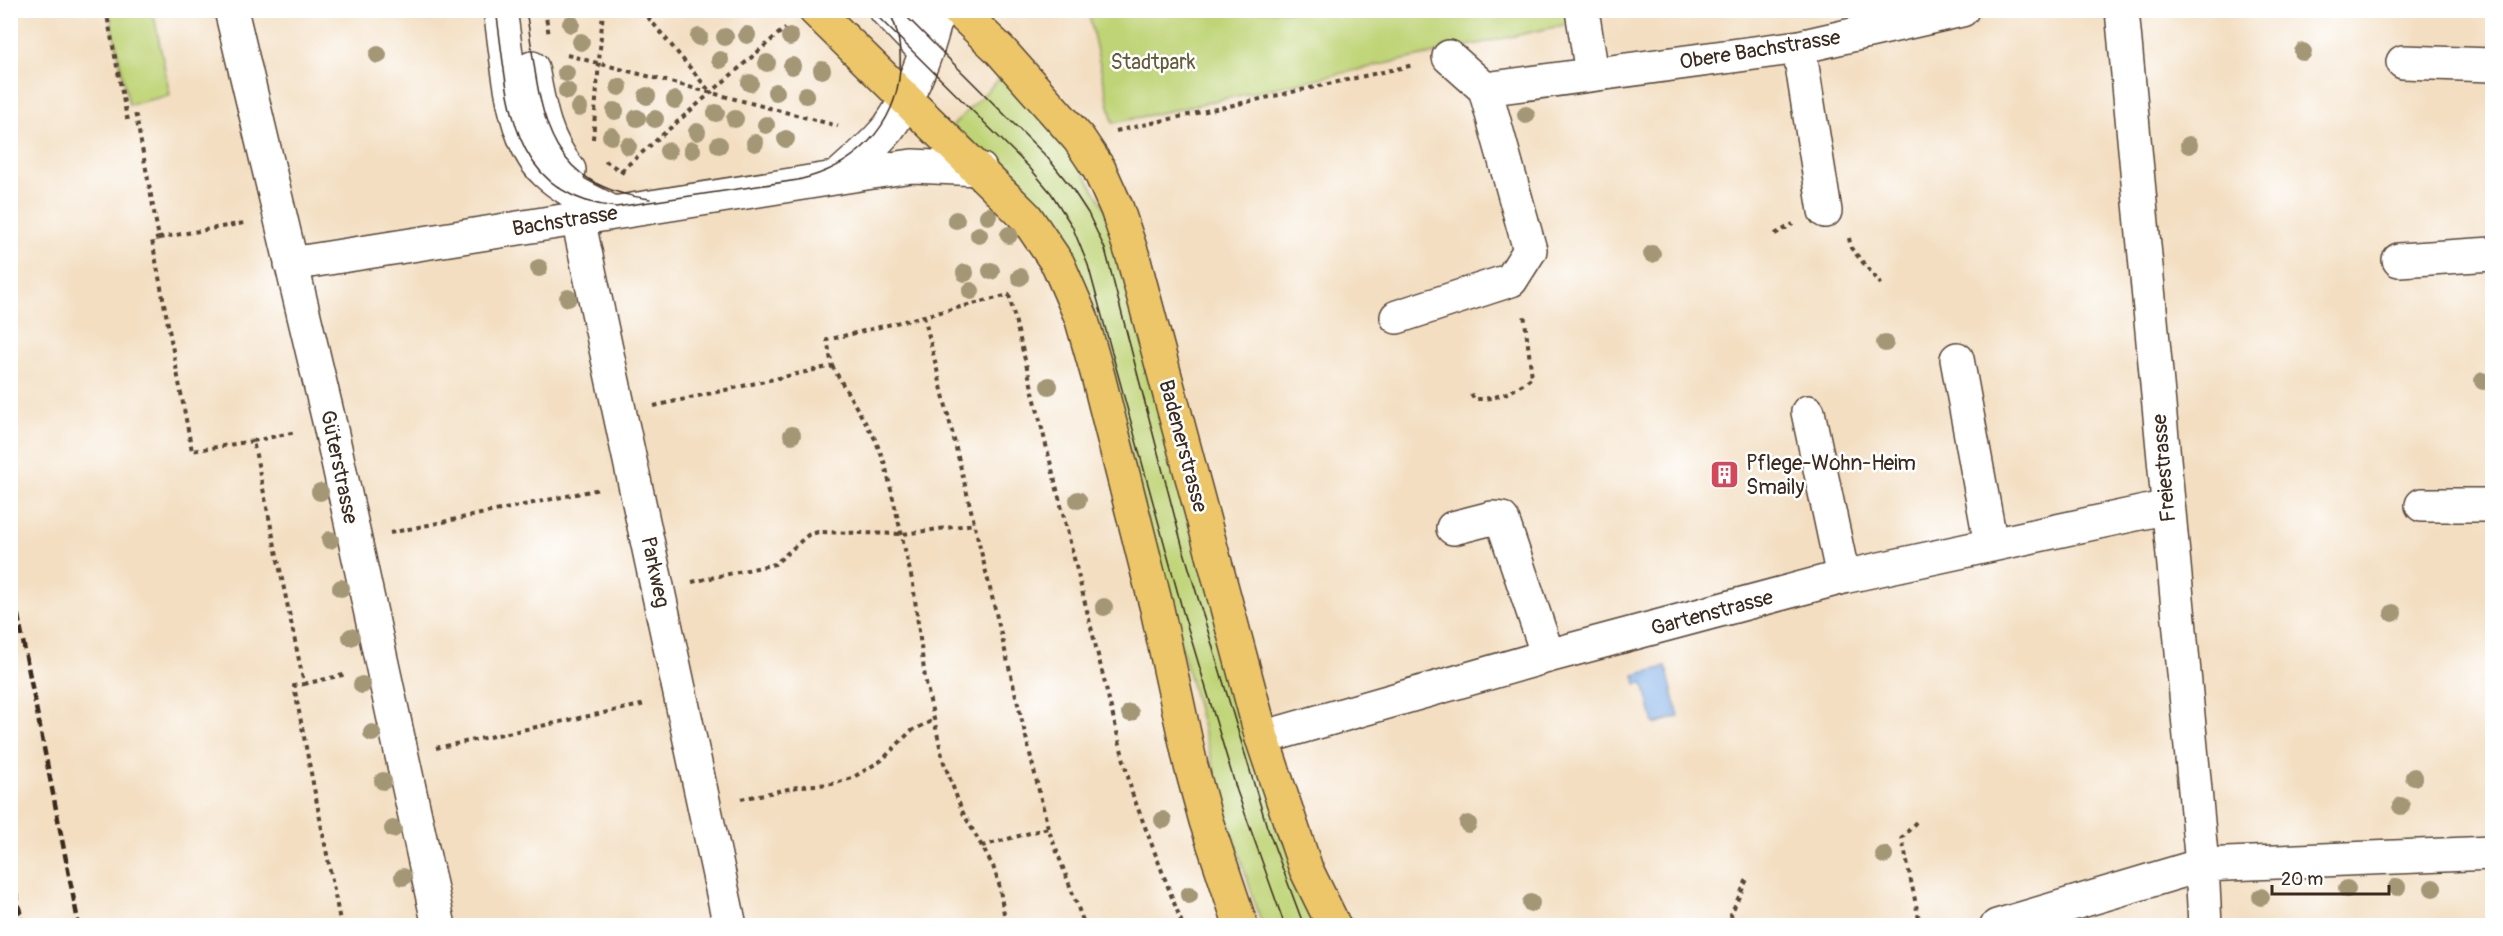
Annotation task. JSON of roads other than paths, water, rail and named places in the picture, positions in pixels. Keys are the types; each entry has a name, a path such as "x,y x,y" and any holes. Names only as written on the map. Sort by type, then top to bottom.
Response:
{"main road":[{"path":"815,10 904,100 980,169 1026,218 1058,264 1081,317 1157,609 1191,765 1206,821 1241,926"},
{"name":"Badenerstrasse","path":"958,10 1000,50 1079,140 1099,169 1117,209 1133,257 1262,738 1306,869 1334,926"}],"street":[{"name":"Güterstrasse","path":"231,10 355,541 439,926"},
{"path":"500,10 517,118 528,147 547,173 563,186 613,213"},
{"path":"523,10 538,108 548,137 555,151 576,179 613,213"},
{"path":"886,10 926,52"},
{"path":"838,176 887,129 904,100 926,52 937,10"},
{"path":"1582,10 1592,74"},
{"name":"Obere Bachstrasse","path":"1485,89 1799,47 1962,10"},
{"name":"Freiestrasse","path":"2122,10 2202,865 2205,926"},
{"path":"1799,47 1825,211"},
{"path":"1397,317 1511,280 1530,250 1485,89 1449,57"},
{"path":"2403,62 2493,65"},
{"name":"Bachstrasse","path":"291,264 838,176 912,166 980,169"},
{"name":"Parkweg","path":"578,219 730,926"},
{"path":"2399,260 2493,254"},
{"path":"1958,359 1991,545"},
{"path":"1808,411 1842,577"},
{"path":"2422,505 2493,505"},
{"name":"Gartenstrasse","path":"1262,738 1548,656 1842,577 2168,507"},
{"path":"1453,528 1492,518 1502,519 1548,656"},
{"path":"1997,926 2202,865 2493,853"}],"water":[{"path":"1666,667 1679,717 1654,724 1644,683 1636,684 1634,675"}],"tram line":[{"path":"496,10 511,107 520,136 533,162 553,184 580,199 616,207 798,180 818,174 854,155 881,127 897,90 900,69 899,46 888,10"},
{"path":"526,10 542,107 551,134 565,157 585,176 613,191 650,199"},
{"path":"871,10 1029,167 1051,193 1072,226 1088,265 1183,612 1237,791 1285,926"},
{"path":"900,10 1047,157 1088,213 1105,249 1182,545 1267,827 1304,926"}],"railway":[{"path":"10,575 79,926"},
{"path":"10,865 23,926"}],"place":[{"name":"Pflege-Wohn-Heim Smaily","path":"1725,475"}],"park label":[{"name":"Stadtpark","path":"1153,62"}]}
